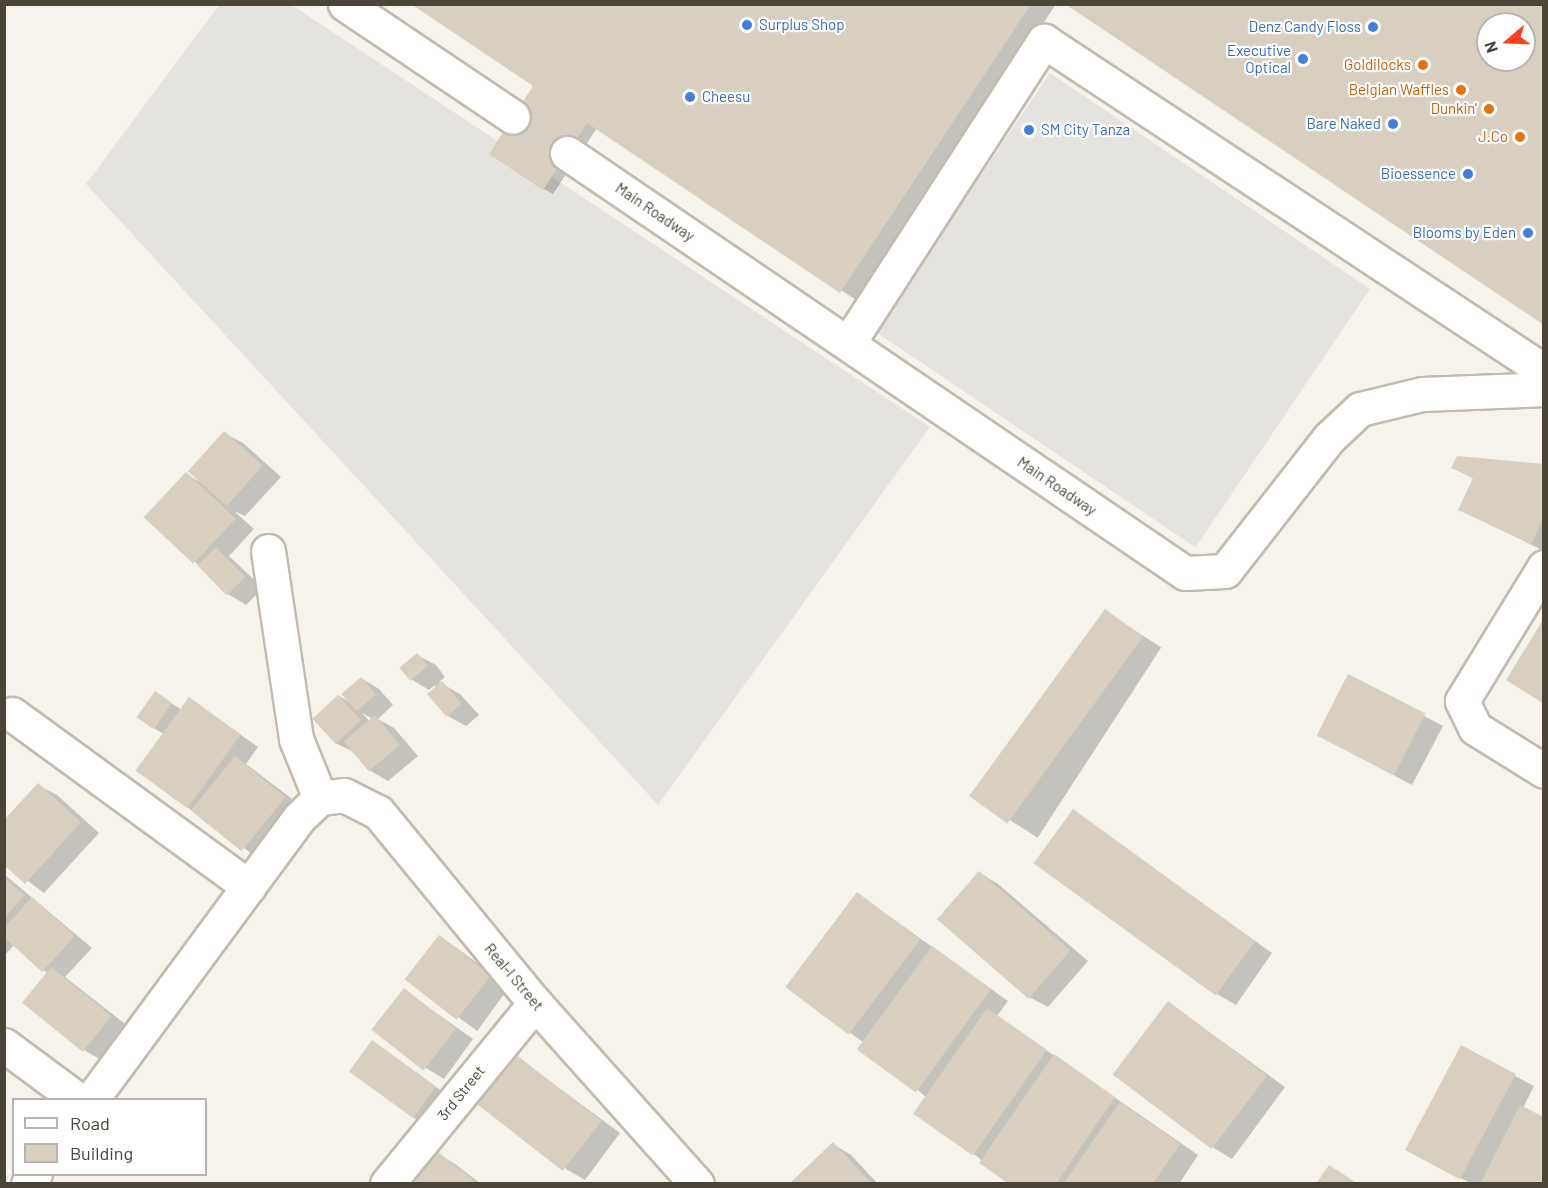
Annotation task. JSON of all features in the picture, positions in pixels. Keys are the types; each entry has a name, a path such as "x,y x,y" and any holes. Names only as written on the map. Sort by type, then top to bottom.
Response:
{"street":[{"path":"345,4 513,117"},
{"path":"849,342 1044,41 1544,371"},
{"name":"Main Roadway","path":"567,153 849,342 1185,573 1225,571 1329,438 1360,409 1422,394 1544,389"},
{"path":"92,1098 299,818 320,798 296,739 268,551"},
{"path":"1544,567 1462,701 1475,728 1544,771"},
{"path":"12,714 249,887"},
{"name":"Real-I Street","path":"320,798 344,795 378,812 535,1004 697,1184"},
{"name":"3rd Street","path":"387,1184 535,1004"},
{"path":"4,1045 75,1098"}],"shaded area":[{"path":"219,5 292,5 930,427 658,805 86,184"},
{"path":"1050,73 1370,289 1196,548 876,332"}],"building":[{"path":"411,4 1031,4 840,293 587,123 543,190 489,154 533,86"},
{"path":"1065,4 1544,4 1544,325"},
{"path":"224,431 263,466 227,506 188,471"},
{"path":"1457,456 1544,464 1544,517 1531,544 1458,510 1473,478 1451,468"},
{"path":"186,472 236,518 193,564 144,517"},
{"path":"216,547 245,577 226,595 197,565"},
{"path":"1105,609 1143,637 1007,824 969,796"},
{"path":"1544,618 1544,704 1506,680"},
{"path":"417,653 428,666 410,681 399,668"},
{"path":"1348,674 1426,713 1394,775 1317,735"},
{"path":"361,677 376,694 356,711 341,694"},
{"path":"442,681 462,704 447,717 427,694"},
{"path":"155,691 172,703 154,729 137,717"},
{"path":"338,695 361,720 336,744 312,719"},
{"path":"189,697 241,735 187,808 136,771"},
{"path":"375,715 400,745 369,771 344,741"},
{"path":"235,756 286,797 241,851 191,810"},
{"path":"38,783 81,822 25,884 4,865 4,820"},
{"path":"1073,809 1255,941 1216,995 1034,863"},
{"path":"979,871 1070,950 1028,999 937,919"},
{"path":"4,878 25,895 4,918"},
{"path":"857,892 920,940 848,1035 785,987"},
{"path":"32,897 75,936 42,972 5,938 5,927"},
{"path":"439,935 491,976 457,1020 405,979"},
{"path":"932,946 991,989 916,1092 857,1050"},
{"path":"51,967 112,1016 83,1052 22,1003"},
{"path":"404,988 456,1029 423,1070 371,1030"},
{"path":"1168,1001 1267,1076 1212,1149 1113,1074"},
{"path":"987,1008 1047,1050 973,1156 913,1114"},
{"path":"372,1040 436,1086 413,1118 349,1072"},
{"path":"1461,1045 1516,1074 1460,1179 1405,1150"},
{"path":"514,1053 601,1121 563,1171 475,1103"},
{"path":"1054,1054 1115,1097 1056,1184 1009,1184 979,1163"},
{"path":"1120,1102 1180,1144 1153,1184 1063,1184"},
{"path":"1520,1105 1544,1117 1544,1184 1480,1184"},
{"path":"833,1142 872,1184 789,1184"},
{"path":"437,1151 478,1184 412,1184"},
{"path":"1329,1165 1358,1184 1316,1184"}],"tunnel":[{"path":"513,117 567,153"}],"place":[{"name":"Surplus Shop","path":"747,25"},
{"name":"Denz Candy Floss","path":"1373,27"},
{"name":"Executive Optical","path":"1303,59"},
{"name":"Goldilocks","path":"1423,65"},
{"name":"Belgian Waffles","path":"1461,90"},
{"name":"Cheesu","path":"690,97"},
{"name":"Dunkin'","path":"1489,109"},
{"name":"Bare Naked","path":"1393,124"},
{"name":"SM City Tanza","path":"1029,130"},
{"name":"J.Co","path":"1520,137"},
{"name":"Bioessence","path":"1468,174"},
{"name":"Blooms by Eden","path":"1528,233"}]}
